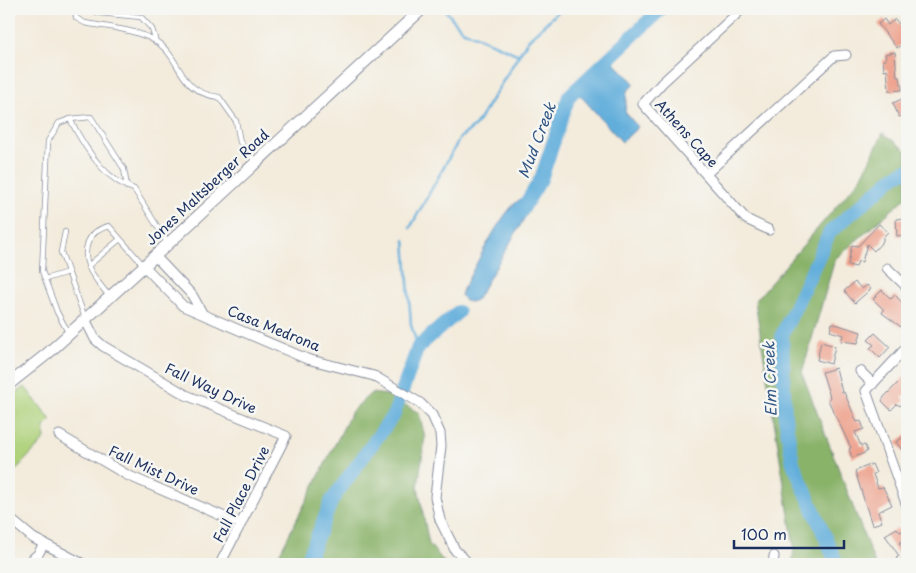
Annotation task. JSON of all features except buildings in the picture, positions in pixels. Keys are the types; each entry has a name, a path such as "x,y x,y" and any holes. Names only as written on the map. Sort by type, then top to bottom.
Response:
{"main road":[{"name":"Jones Maltsberger Road","path":"9,384 144,266 422,9"}],"street":[{"name":"Athens Cape","path":"742,9 656,88 643,104 746,219 769,230"},
{"path":"706,174 834,56 846,54"},
{"path":"155,256 192,295 202,313"},
{"name":"Casa Medrona","path":"144,266 183,306 306,359 374,376 420,403 432,415 440,433 441,446 435,497 440,520 455,550 469,564"},
{"path":"887,268 907,287"},
{"path":"165,288 176,278"},
{"name":"Fall Way Drive","path":"85,319 95,338 103,346 162,382 186,395 286,436"},
{"path":"907,347 866,392 907,506"},
{"path":"860,371 874,384"},
{"name":"Fall Mist Drive","path":"59,435 127,475 241,524"},
{"name":"Fall Place Drive","path":"220,564 286,436"},
{"path":"898,481 907,477"},
{"path":"9,518 44,544 83,564"},
{"path":"27,564 38,554 44,544"}],"lane":[{"path":"75,9 76,18 84,23 129,32 157,43 171,55 184,79 193,89 207,96 219,97 236,121 240,142 256,162"},
{"path":"88,9 99,14 142,17 152,29 157,43"},
{"path":"69,333 56,312 42,271 48,141 59,123 70,119 91,117 124,169 127,187"},
{"path":"70,119 80,138 96,159 113,177 127,187 134,189 168,243"},
{"path":"109,296 88,266 84,253 90,237 102,228 109,226 144,266"},
{"path":"65,232 61,252 85,319"},
{"path":"88,266 120,239"},
{"path":"45,280 68,272"}],"green space":[{"path":"883,133 907,151 907,197 835,259 802,373 875,564 792,564 794,547 755,301 861,178"},
{"path":"25,387 51,420 44,427 45,439 9,477 9,398"},
{"path":"371,393 388,395 419,413 425,437 418,487 429,544 446,564 274,564 352,411"}],"water":[{"path":"612,60 635,84 627,91 625,112 638,127 622,142 578,93"},
{"path":"525,197 531,200 530,209 477,299 471,302 465,301 461,295 463,289 499,223 517,202"}],"waterway":[{"path":"410,228 460,138 476,125 528,40 561,9"},
{"name":"Mud Creek","path":"520,213 541,179 569,96 661,9"},
{"path":"445,10 462,30 519,55"},
{"name":"Elm Creek","path":"837,564 793,463 785,417 782,335 830,232 895,176 907,170"},
{"path":"405,240 411,325 418,347"},
{"name":"Mud Creek","path":"306,564 332,500 394,414 418,347 458,312"}]}
